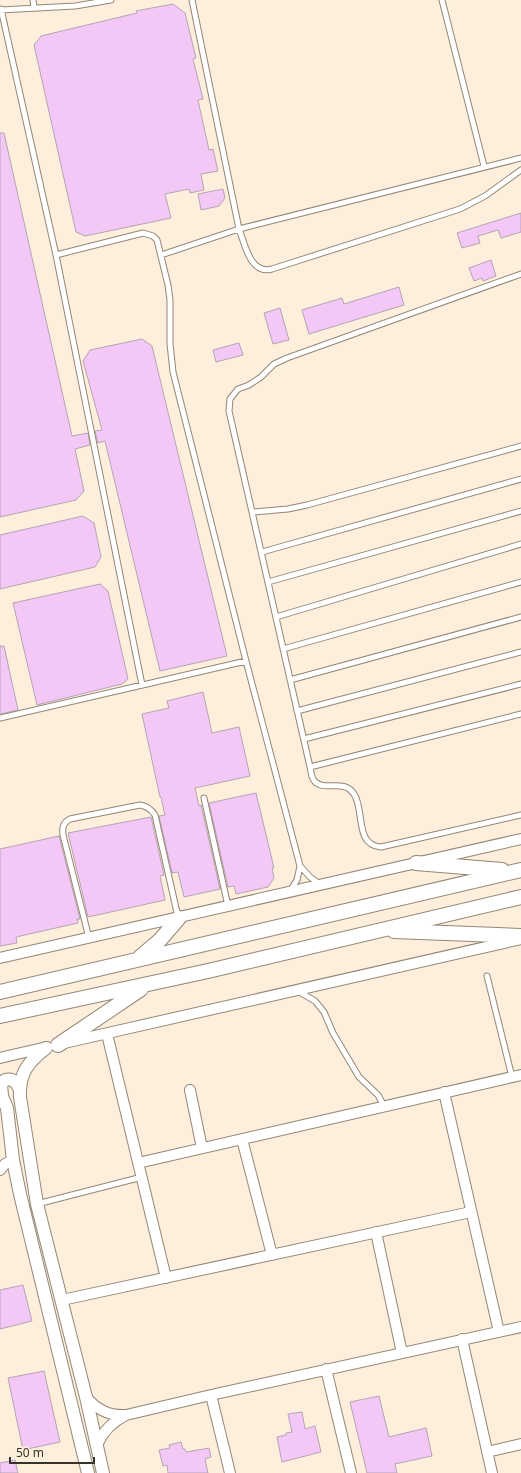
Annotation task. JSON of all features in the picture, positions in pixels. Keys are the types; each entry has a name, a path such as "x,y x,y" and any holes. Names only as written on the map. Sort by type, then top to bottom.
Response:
{"main road":[{"path":"416,863 518,871"},
{"path":"0,992 518,871"},
{"path":"0,1016 148,984 521,897"},
{"path":"138,959 160,940 179,918"},
{"path":"376,930 517,939"},
{"path":"52,1046 148,984"}],"street":[{"path":"0,958 289,892 323,886 521,839"},
{"path":"0,1058 517,939 521,946"},
{"path":"107,1034 166,1278"},
{"path":"52,1046 34,1058 26,1069 21,1082 20,1090 37,1204 86,1397 103,1473"},
{"path":"138,1163 516,1076"},
{"path":"20,1090 15,1081 12,1080 5,1080 1,1085 1,1094 7,1108 13,1160 88,1473"},
{"path":"190,1090 202,1148"},
{"path":"444,1092 499,1332"},
{"path":"242,1139 272,1255"},
{"path":"0,1170 5,1164 13,1160"},
{"path":"62,1300 471,1212"},
{"path":"376,1232 402,1353"},
{"path":"86,1397 100,1410 113,1415 126,1415 326,1369 521,1327"},
{"path":"462,1339 492,1473"},
{"path":"326,1369 351,1473"},
{"path":"211,1395 230,1473"},
{"path":"97,1445 108,1427 126,1415"},
{"path":"487,1452 521,1444"}],"lane":[{"path":"32,0 34,7"},
{"path":"111,0 75,6 0,10 56,255 142,685"},
{"path":"192,0 239,229 254,264 260,269 268,270 460,209 484,196 521,170"},
{"path":"442,0 484,166"},
{"path":"161,255 239,229 484,166 521,158"},
{"path":"56,255 143,234 153,236 157,240 170,300 170,344 173,372 246,661 300,866 297,880 289,892"},
{"path":"521,274 274,364 249,385 238,389 230,399 229,411 312,776 317,783 326,786 344,786 353,792 357,800 365,838 371,845 381,847 521,815"},
{"path":"252,512 288,509 307,505 521,446"},
{"path":"262,552 521,479"},
{"path":"268,582 521,511"},
{"path":"276,617 521,544"},
{"path":"283,649 521,582"},
{"path":"290,680 521,617"},
{"path":"297,711 521,652"},
{"path":"0,718 246,661"},
{"path":"304,739 521,684"},
{"path":"310,767 521,714"},
{"path":"204,798 228,906"},
{"path":"89,938 63,835 64,823 70,819 140,805 145,806 152,811 155,815 179,918"},
{"path":"300,866 310,877 323,886"},
{"path":"487,976 516,1076"},
{"path":"296,990 309,997 324,1012 333,1033 359,1077 378,1095 384,1106"},
{"path":"37,1204 142,1177"}],"building":[{"path":"173,4 185,13 196,58 193,59 203,99 198,100 209,150 213,149 218,171 201,174 204,190 190,193 189,189 165,194 171,218 85,236 76,232 34,45 41,36 137,13 136,11"},
{"path":"0,133 4,133 72,436 88,433 90,445 75,449 84,491 76,500 0,517"},
{"path":"223,189 225,198 219,206 201,210 198,194"},
{"path":"521,213 521,232 501,238 498,230 478,236 480,243 462,248 457,233"},
{"path":"491,260 496,276 483,281 482,278 474,281 469,268"},
{"path":"399,287 404,305 309,334 302,310 342,298 344,304"},
{"path":"280,308 289,340 273,344 264,313"},
{"path":"142,339 152,346 227,656 160,671 105,441 98,443 95,431 102,430 83,361 90,350"},
{"path":"239,343 243,355 216,362 213,350"},
{"path":"83,516 94,523 101,557 95,567 0,589 0,535"},
{"path":"100,584 108,591 128,679 122,684 37,705 13,603"},
{"path":"0,646 4,646 18,710 0,714"},
{"path":"203,692 212,733 239,727 250,776 195,788 199,806 201,805 220,889 184,897 178,872 172,873 159,816 165,815 142,714 169,708 167,701"},
{"path":"256,793 274,868 272,868 274,878 268,887 236,894 234,886 228,887 209,803"},
{"path":"151,817 164,875 160,876 165,900 88,917 68,833"},
{"path":"59,836 80,919 77,919 78,923 16,937 17,943 0,946 0,849"},
{"path":"23,1285 32,1321 0,1329 0,1290"},
{"path":"44,1371 60,1442 23,1450 8,1378"},
{"path":"379,1396 389,1437 426,1428 432,1456 395,1464 397,1473 367,1473 350,1402"},
{"path":"302,1412 305,1429 315,1426 321,1452 282,1462 277,1437 292,1432 288,1414"},
{"path":"181,1442 183,1449 185,1449 186,1452 209,1448 211,1457 205,1459 208,1473 168,1473 167,1465 163,1466 159,1450 170,1448 169,1445"},
{"path":"15,1460 18,1473 0,1473 0,1463"}]}
